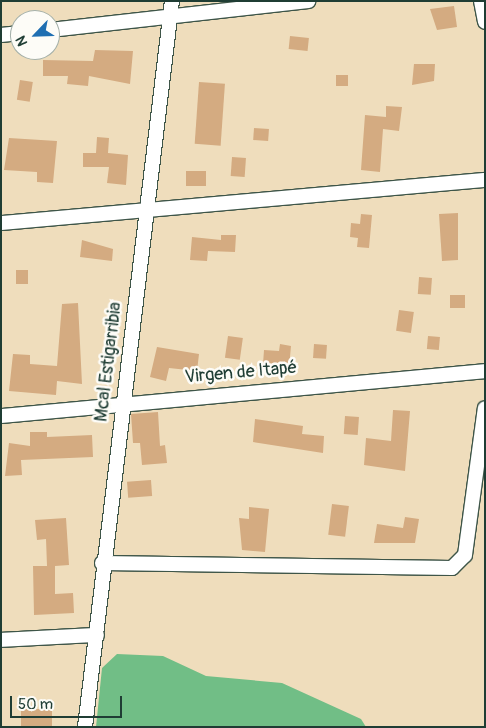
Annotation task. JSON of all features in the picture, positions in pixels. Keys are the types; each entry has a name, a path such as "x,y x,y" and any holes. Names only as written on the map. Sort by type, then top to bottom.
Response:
{"street":[{"name":"Mcal Estigarribia","path":"85,727 97,635 102,563 172,1"},
{"path":"60,29 171,18 308,1"},
{"path":"481,1 485,22"},
{"path":"1,223 485,180"},
{"name":"Virgen de Itapé","path":"1,416 123,402 485,371"},
{"path":"102,563 452,568 465,555 485,408"},
{"path":"1,640 97,635"}],"green space":[{"path":"117,654 163,656 206,676 282,683 361,719 366,727 96,727 102,668"}],"building":[{"path":"454,6 457,27 437,30 430,9"},
{"path":"290,36 309,38 308,51 289,49"},
{"path":"95,50 133,51 130,84 89,76 88,86 67,84 68,76 43,76 43,60 93,61"},
{"path":"414,64 435,64 434,81 412,85"},
{"path":"336,75 348,75 348,86 336,86"},
{"path":"20,80 33,82 30,102 17,100"},
{"path":"199,82 225,84 221,146 195,144"},
{"path":"386,106 402,107 399,131 383,129 380,172 361,170 365,115 386,117"},
{"path":"254,128 269,129 268,141 253,140"},
{"path":"97,137 109,138 108,153 128,155 126,185 107,183 109,167 83,167 83,153 96,153"},
{"path":"9,138 57,141 53,183 37,182 37,172 4,170"},
{"path":"232,157 246,158 245,177 231,176"},
{"path":"186,171 206,171 206,186 186,186"},
{"path":"458,213 458,260 442,261 439,214"},
{"path":"361,214 372,215 369,248 357,247 358,238 350,237 351,223 360,224"},
{"path":"221,235 236,235 235,252 208,251 207,261 190,260 192,237 221,240"},
{"path":"82,240 113,249 112,261 80,257"},
{"path":"16,270 28,270 28,284 16,284"},
{"path":"419,277 432,278 431,295 418,294"},
{"path":"450,295 465,295 465,308 450,308"},
{"path":"78,303 82,384 57,381 56,395 9,391 13,354 30,355 30,364 57,366 62,304"},
{"path":"399,310 414,312 411,333 396,331"},
{"path":"228,336 243,338 240,360 225,358"},
{"path":"428,336 440,337 439,350 427,349"},
{"path":"280,344 291,346 289,368 263,364 264,350 279,351"},
{"path":"314,344 327,345 326,359 313,358"},
{"path":"157,347 199,354 197,371 169,368 166,381 150,377"},
{"path":"393,410 410,411 405,471 364,465 366,438 391,441"},
{"path":"158,412 160,446 165,445 167,463 142,465 140,443 133,443 131,414"},
{"path":"345,416 359,417 358,435 344,434"},
{"path":"255,419 303,426 302,434 324,436 323,453 253,442"},
{"path":"30,432 47,432 47,437 92,435 93,457 21,460 22,475 5,476 9,443 30,446"},
{"path":"151,480 152,496 128,498 127,482"},
{"path":"332,504 349,506 345,537 328,535"},
{"path":"249,507 269,509 265,552 242,550 239,518 249,519"},
{"path":"405,517 419,519 415,543 374,543 377,524 403,528"},
{"path":"66,518 69,565 55,566 55,594 73,593 74,613 34,615 33,566 47,566 46,539 37,540 35,520"},
{"path":"21,709 52,709 52,727 21,727"}]}
